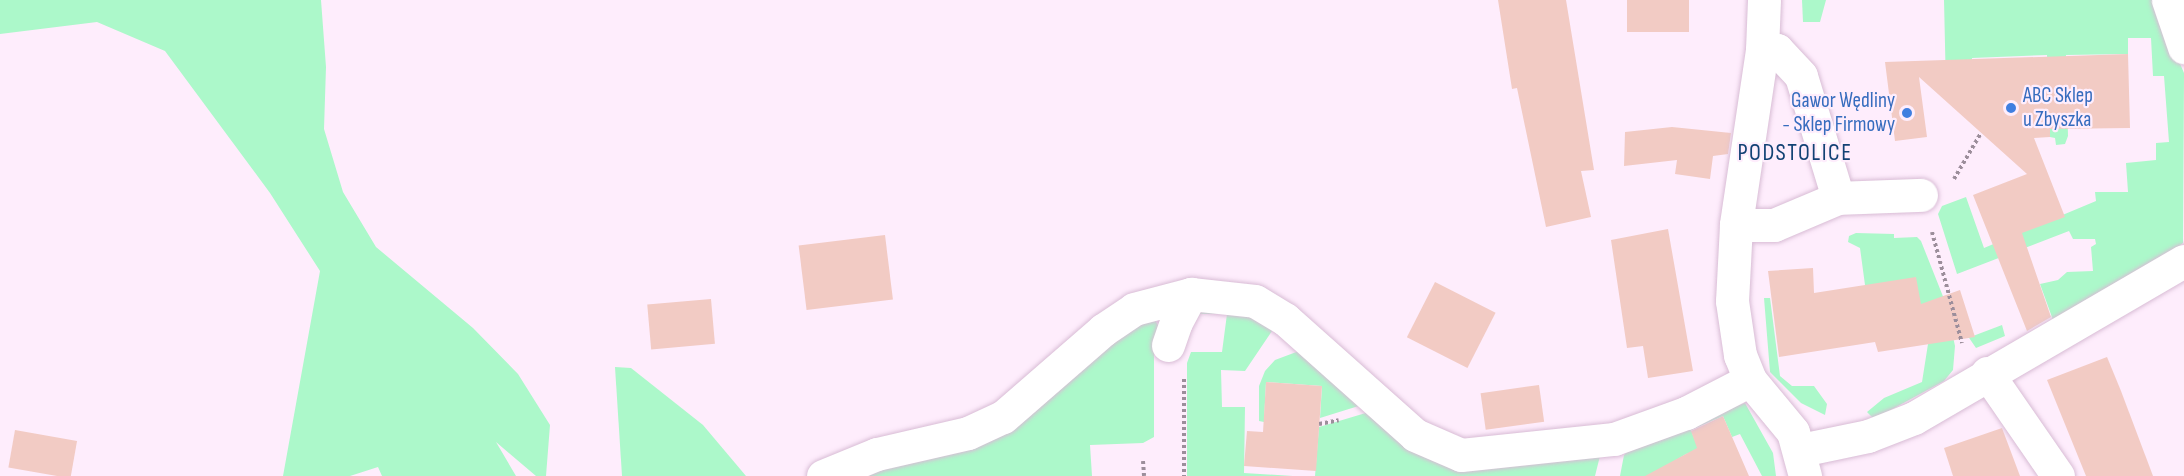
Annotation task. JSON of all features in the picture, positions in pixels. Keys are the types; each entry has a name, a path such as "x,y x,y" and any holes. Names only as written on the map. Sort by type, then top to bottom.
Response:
{"street":[{"path":"1764,0 1762,50 1736,225 1732,301 1740,355 1750,380 1782,415 1803,463 1914,418 1976,363 2184,261"},
{"path":"2168,0 2184,47"},
{"path":"1762,50 1777,50 1801,76 1838,198"},
{"path":"1736,225 1774,225 1838,198 1935,189"},
{"path":"823,476 877,454 968,432 1003,417 1083,347 1126,314 1160,300 1191,294 1255,301 1285,319 1415,435 1461,455 1614,439 1686,413 1750,380"},
{"path":"1168,345 1176,322 1191,294"},
{"path":"1976,363 2058,476"}],"path":[{"path":"1935,189 1966,165 1981,133"},
{"path":"1933,236 1976,363"},
{"path":"1184,376 1184,476"},
{"path":"1143,461 1144,476"}],"green space":[{"path":"0,0 321,0 326,67 324,129 343,192 376,247 473,328 518,374 550,425 546,476 536,476 496,442 516,476 382,476 378,467 350,476 283,476 320,271 270,193 165,51 97,22 0,34"},
{"path":"1802,0 1826,0 1820,22 1803,22"},
{"path":"1944,0 2153,0 2184,73 2183,243 2163,260 2053,320 2040,284 2058,280 2067,272 2093,271 2091,247 2096,244 2095,239 2073,239 2069,231 1957,274 1938,214 1942,206 1966,197 1984,248 2096,201 2095,192 2128,192 2126,163 2156,160 2156,143 2169,142 2164,76 2153,76 2151,38 2128,38 2128,54 2066,55 2068,136 2065,144 2056,145 2055,138 2050,137 2047,55 1972,58 1973,89 1946,90"},
{"path":"1856,233 1894,234 1894,238 1917,237 1921,241 1946,304 1955,346 1953,370 1944,381 1874,419 1867,412 1884,398 1922,382 1928,344 1865,285 1860,248 1848,242 1849,236"},
{"path":"1764,298 1770,298 1780,376 1792,386 1814,386 1827,404 1825,415 1801,403 1770,372"},
{"path":"1204,305 1228,307 1276,325 1245,371 1221,370 1222,407 1245,407 1244,473 1293,476 1187,476 1187,363 1191,352 1222,352 1227,314 1199,314"},
{"path":"1155,320 1159,327 1154,347 1154,437 1143,443 1090,445 1092,476 848,476 949,450 1126,329"},
{"path":"2002,325 2005,336 1976,348 1961,326 1973,336"},
{"path":"1307,348 1365,404 1320,418 1322,386 1266,382 1264,422 1259,421 1259,386 1265,371 1275,360"},
{"path":"615,367 631,368 703,425 746,476 622,476"},
{"path":"1745,403 1773,453 1776,476 1762,476 1740,434 1732,437 1723,416 1691,430 1699,451 1686,454 1650,476 1620,476 1624,455 1636,443"},
{"path":"1369,412 1402,438 1601,452 1595,476 1315,476 1319,427"}],"building":[{"path":"1498,0 1566,0 1594,170 1581,171 1591,217 1546,227 1517,88 1512,89"},
{"path":"1627,0 1689,0 1689,32 1627,32"},
{"path":"2128,54 2130,128 2050,129 2050,137 2034,138 2065,217 2022,233 2051,317 2027,331 1973,195 2027,174 1919,77 1927,137 1895,141 1885,62"},
{"path":"1672,127 1731,133 1728,154 1713,156 1710,179 1675,174 1677,160 1624,166 1625,132"},
{"path":"1668,229 1693,371 1648,378 1643,346 1627,348 1611,240"},
{"path":"885,235 893,300 807,310 799,246"},
{"path":"1813,268 1814,293 1916,277 1921,304 1960,290 1975,337 1878,352 1875,342 1779,357 1768,271"},
{"path":"1435,282 1496,313 1467,368 1407,337"},
{"path":"711,299 715,344 651,349 647,305"},
{"path":"2107,357 2153,476 2086,476 2047,380"},
{"path":"1266,382 1322,386 1316,471 1244,466 1247,431 1263,432"},
{"path":"1539,385 1544,422 1486,430 1481,393"},
{"path":"1723,416 1749,476 1645,476 1697,448 1691,431"},
{"path":"2002,428 2020,476 1953,476 1944,448"},
{"path":"15,430 77,441 71,476 57,476 8,467"}],"place":[{"name":"ABC Sklep u Zbyszka","path":"2011,108"},
{"name":"Gawor Wędliny - Sklep Firmowy","path":"1907,113"}],"district":[{"name":"PODSTOLICE","path":"1795,153"}]}
